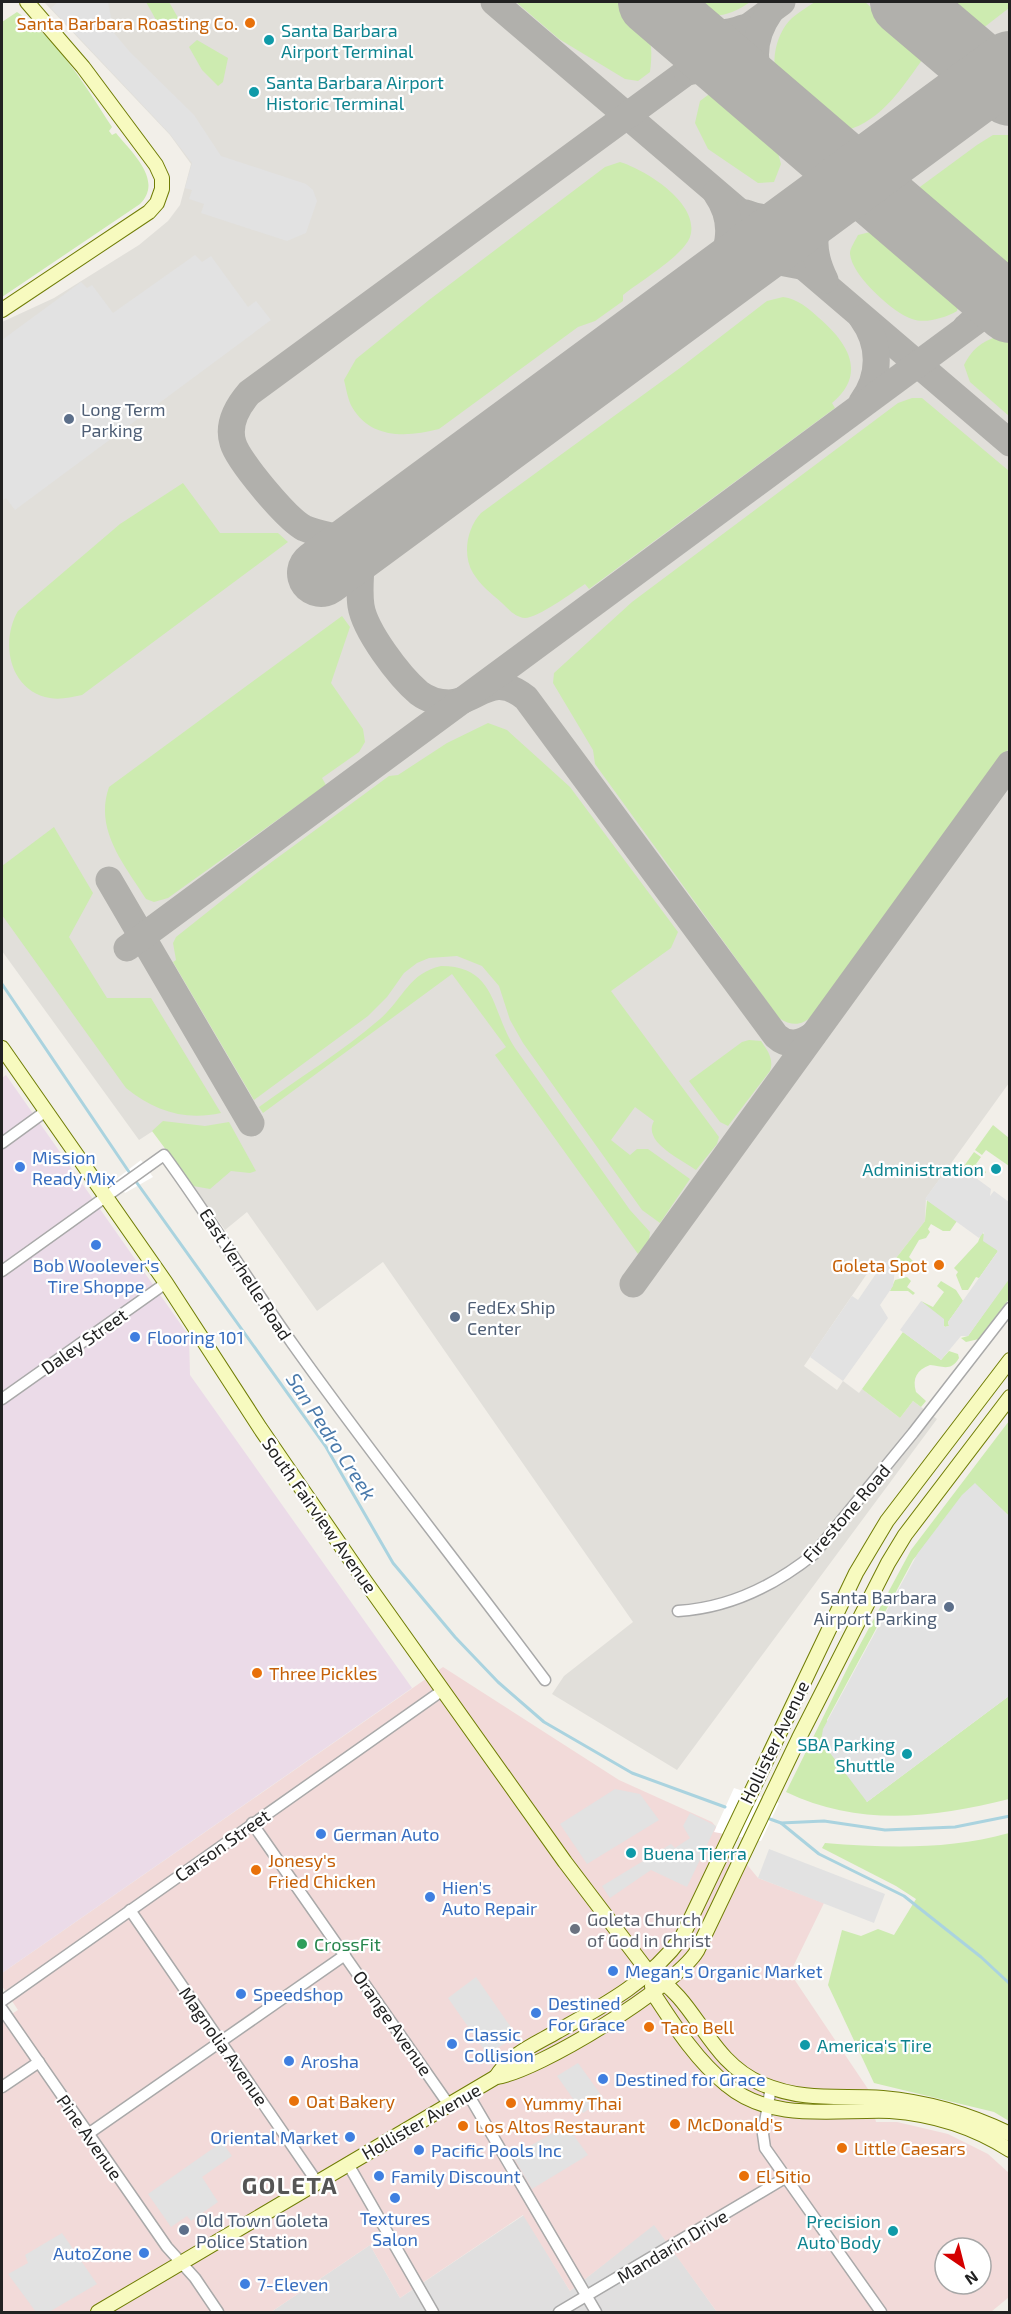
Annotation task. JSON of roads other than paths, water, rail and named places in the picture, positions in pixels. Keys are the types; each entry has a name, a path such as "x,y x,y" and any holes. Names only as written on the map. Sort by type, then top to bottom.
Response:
{"main road":[{"path":"2,310 152,210 161,192 161,175 145,148 93,79 27,2"},
{"name":"South Fairview Avenue","path":"2,1048 166,1283 302,1490 573,1873 650,1974 667,1983 729,2063 741,2073 771,2087 806,2097 862,2097 930,2105 971,2117 1010,2134"},
{"name":"Hollister Avenue","path":"98,2313 496,2077 512,2058 620,1995 650,1974 673,1950 690,1923 729,1835 861,1564 887,1521 1007,1368"},
{"name":"Hollister Avenue","path":"496,2077 523,2071 653,1993 692,1959 888,1563 905,1535 1010,1397"},
{"name":"South Fairview Avenue","path":"650,1974 653,1993 692,2047 727,2085 766,2104 813,2112 891,2111 912,2114 965,2127 1010,2150"}],"street":[{"path":"2,1143 46,1111"},
{"name":"East Verhelle Road","path":"2,1270 164,1155 205,1212 290,1341 387,1475 545,1680"},
{"name":"Daley Street","path":"2,1399 166,1283"},
{"name":"Firestone Road","path":"678,1611 728,1604 795,1569 814,1554 843,1521 1010,1308"},
{"name":"Carson Street","path":"2,2001 443,1690"},
{"name":"Orange Avenue","path":"252,1823 449,2105"},
{"name":"Magnolia Avenue","path":"130,1910 317,2182"},
{"path":"88,2134 345,1955"},
{"name":"Pine Avenue","path":"3,2013 165,2245 195,2278 218,2313"},
{"path":"2,2087 39,2062"},
{"path":"771,2087 766,2104 763,2134 765,2148 881,2313"},
{"path":"468,2094 596,2313"},
{"path":"348,2164 433,2313"},
{"name":"Mandarin Drive","path":"559,2313 784,2178"}],"waterway":[{"name":"San Pedro Creek","path":"2,984 127,1169 326,1447 393,1563 455,1637 498,1682 544,1722 632,1773 725,1807"},
{"name":"San Pedro Creek","path":"770,1819 781,1823 824,1821 885,1830 955,1827 1010,1816"},
{"path":"781,1823 819,1854 904,1896 981,1957 1010,1984"}],"place":[{"name":"Santa Barbara Roasting Co.","path":"250,23"},
{"name":"Santa Barbara Airport Terminal","path":"269,40"},
{"name":"Santa Barbara Airport Historic Terminal","path":"254,92"},
{"name":"Long Term Parking","path":"69,419"},
{"name":"Mission Ready Mix","path":"20,1167"},
{"name":"Administration","path":"996,1169"},
{"name":"Bob Woolever's Tire Shoppe","path":"96,1245"},
{"name":"Goleta Spot","path":"939,1265"},
{"name":"FedEx Ship Center","path":"455,1317"},
{"name":"Flooring 101","path":"135,1337"},
{"name":"Santa Barbara Airport Parking","path":"949,1607"},
{"name":"Three Pickles","path":"257,1673"},
{"name":"SBA Parking Shuttle","path":"907,1754"},
{"name":"German Auto","path":"321,1834"},
{"name":"Buena Tierra","path":"631,1853"},
{"name":"Jonesy's Fried Chicken","path":"256,1870"},
{"name":"Hien's Auto Repair","path":"430,1897"},
{"name":"Goleta Church of God in Christ","path":"575,1929"},
{"name":"CrossFit","path":"302,1944"},
{"name":"Megan's Organic Market","path":"613,1971"},
{"name":"Speedshop","path":"241,1994"},
{"name":"Destined For Grace","path":"536,2013"},
{"name":"Taco Bell","path":"649,2027"},
{"name":"Classic Collision","path":"452,2044"},
{"name":"America's Tire","path":"805,2045"},
{"name":"Arosha","path":"289,2061"},
{"name":"Destined for Grace","path":"603,2079"},
{"name":"Oat Bakery","path":"294,2101"},
{"name":"Yummy Thai","path":"511,2103"},
{"name":"McDonald's","path":"675,2124"},
{"name":"Los Altos Restaurant","path":"463,2126"},
{"name":"Oriental Market","path":"350,2137"},
{"name":"Little Caesars","path":"842,2148"},
{"name":"Pacific Pools Inc","path":"419,2150"},
{"name":"Family Discount","path":"379,2176"},
{"name":"El Sitio","path":"744,2176"},
{"name":"Textures Salon","path":"395,2198"},
{"name":"Old Town Goleta Police Station","path":"184,2230"},
{"name":"Precision Auto Body","path":"893,2231"},
{"name":"AutoZone","path":"144,2253"},
{"name":"7-Eleven","path":"245,2284"}],"district":[{"name":"GOLETA","path":"290,2184"}]}
